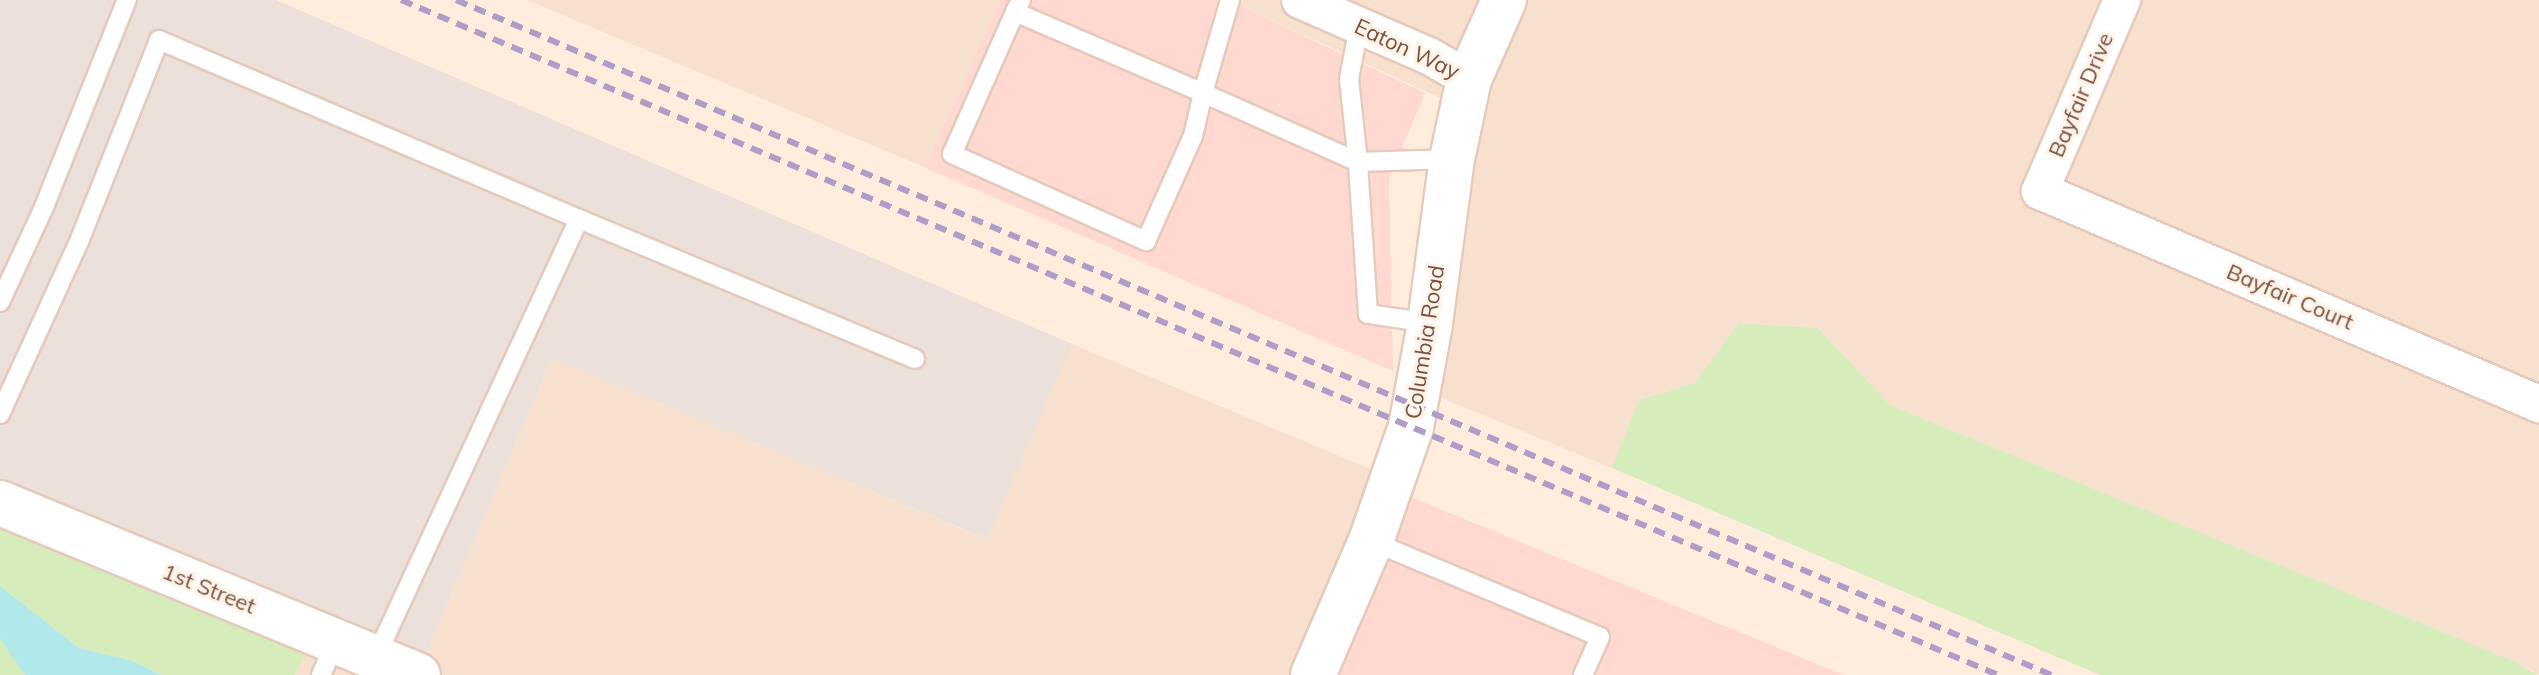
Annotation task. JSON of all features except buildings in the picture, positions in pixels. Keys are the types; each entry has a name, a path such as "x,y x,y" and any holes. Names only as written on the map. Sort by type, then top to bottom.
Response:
{"main road":[{"name":"Columbia Road","path":"1313,675 1371,541 1411,427 1430,323 1452,159 1469,79 1504,0"},
{"name":"1st Street","path":"0,503 329,658 376,657 418,675"}],"street":[{"name":"Eaton Way","path":"1300,0 1429,56 1469,79"},
{"name":"Bayfair Drive","path":"2040,191 2122,0"},
{"name":"Bayfair Court","path":"2040,191 2539,404"}],"lane":[{"path":"0,302 44,207 127,0"},
{"path":"1230,0 1203,93 1193,136 1146,241 952,154 1018,6 1203,93 1358,162 1452,159"},
{"path":"1359,26 1349,79 1368,314 1430,323"},
{"path":"0,414 80,239 159,40 915,359"},
{"path":"376,657 579,219"},
{"path":"1371,541 1600,637 1583,675"}],"shaded area":[{"path":"0,0 276,0 1072,344 987,539 552,358 417,675 0,521"},
{"path":"527,0 1000,0 924,167"},
{"path":"1000,0 1228,0 1425,93 1389,180 1393,371 924,167"},
{"path":"1228,0 1490,0 1451,103"},
{"path":"1521,0 2539,0 2539,675 2516,662 1890,405 1818,328 1738,323 1695,383 1639,400 1612,468 1441,398 1479,96"},
{"path":"1072,344 1380,473 1294,675 417,675 552,358 986,539"},
{"path":"1411,497 1844,675 1340,675"},
{"path":"307,649 366,675 295,675"}],"green space":[{"path":"1738,323 1818,328 1890,405 2516,662 2537,675 2100,675 1612,468 1639,400 1695,383"},
{"path":"0,521 307,649 295,675 161,675 133,661 79,648 0,586"},
{"path":"0,639 20,665 25,675 0,675"}],"water":[{"path":"0,586 79,648 133,661 161,675 25,675 0,639"}],"railway":[{"path":"401,0 1998,675"},
{"path":"456,0 2052,675"}]}
